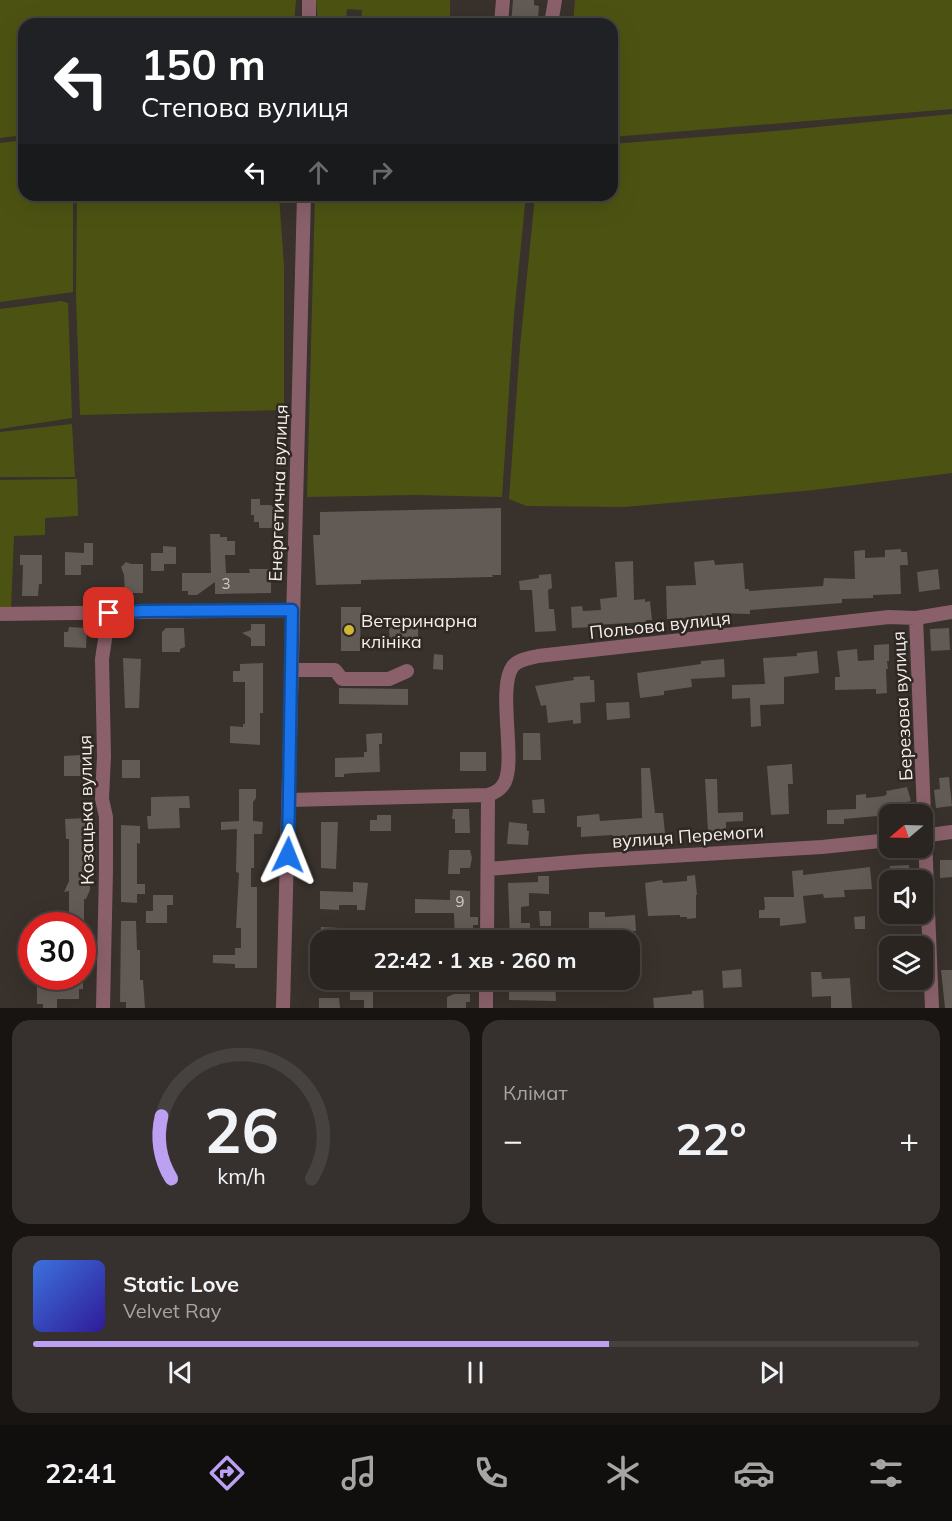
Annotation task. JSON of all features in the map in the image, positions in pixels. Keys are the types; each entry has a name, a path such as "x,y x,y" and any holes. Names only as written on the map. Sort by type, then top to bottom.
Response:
{"street":[{"path":"309,0 309,18"},
{"path":"502,18 503,0"},
{"path":"552,18 555,0"},
{"name":"Енергетична вулиця","path":"283,1008 304,201"},
{"path":"0,614 292,610"},
{"name":"Польова вулиця","path":"488,795 505,784 508,766 507,689 512,667 521,660 538,656 880,618 916,618 952,612"},
{"name":"Козацька вулиця","path":"103,1008 106,817 102,799 104,756 102,659 109,613"},
{"name":"Березова вулиця","path":"916,618 923,804"},
{"path":"291,670 335,670 342,679 389,679 407,671"},
{"path":"289,800 488,795 487,930"},
{"path":"933,835 952,832"},
{"name":"вулиця Перемоги","path":"488,869 822,847 879,841"},
{"name":"Березова вулиця","path":"925,858 932,1008"},
{"path":"486,990 486,1008"}],"green space":[{"path":"0,0 296,0 294,18 18,18 18,136 0,138"},
{"path":"316,0 450,0 450,18 361,18 362,10 347,9 346,18 318,18"},
{"path":"575,0 952,0 952,109 618,137 618,18 574,18"},
{"path":"952,114 952,473 814,490 625,507 526,506 509,499 520,347 534,201 618,201 618,144"},
{"path":"18,141 18,201 73,201 73,292 0,302 0,143"},
{"path":"77,201 279,201 284,266 284,410 80,415 76,296"},
{"path":"315,201 525,201 514,315 502,497 414,495 307,497"},
{"path":"61,301 68,303 72,418 0,429 0,309"},
{"path":"72,424 75,477 0,477 0,432"},
{"path":"77,479 78,516 45,518 45,535 14,536 11,609 0,609 0,480"}],"building":[{"path":"513,0 534,0 534,5 539,6 538,17 512,18"},
{"path":"251,499 260,499 260,505 271,505 277,512 273,513 273,528 259,528 259,522 254,522 254,515 251,515"},
{"path":"501,508 501,575 361,580 361,584 316,585 313,535 320,535 320,512"},
{"path":"210,534 220,534 220,537 227,537 227,541 235,541 235,555 225,555 226,573 250,573 249,569 271,569 271,593 215,594 215,582 197,595 188,595 188,591 182,591 182,573 211,573"},
{"path":"84,543 93,543 93,565 81,565 81,575 65,575 65,552 84,553"},
{"path":"163,546 176,547 176,564 164,564 164,571 151,571 151,553 163,553"},
{"path":"901,549 901,552 907,552 908,565 900,565 901,594 842,599 842,603 750,610 750,614 712,613 712,617 667,619 666,586 696,585 694,562 714,560 715,565 743,563 745,589 749,591 823,586 824,578 855,579 854,551 865,550 865,558 885,557 885,550"},
{"path":"20,555 42,555 42,584 39,584 38,596 22,596 23,565 20,565"},
{"path":"633,561 634,600 650,601 652,620 572,628 571,607 582,606 583,611 601,610 600,599 617,597 615,562"},
{"path":"126,562 143,564 143,593 125,593 121,567"},
{"path":"938,569 940,589 919,592 917,572"},
{"path":"551,574 552,588 548,590 549,609 554,609 556,631 535,632 532,590 520,590 519,581"},
{"name":"Ветеринарна клініка","path":"341,607 361,607 360,651 341,651"},
{"path":"251,624 265,624 265,646 251,646 251,638 242,633 251,630"},
{"path":"418,625 418,641 401,643 396,646 390,644 389,627"},
{"path":"69,627 87,628 86,648 64,647 64,632 68,632"},
{"path":"166,628 184,628 185,647 180,649 180,652 162,652 162,632"},
{"path":"949,628 950,650 931,651 930,629"},
{"path":"889,644 889,661 887,661 888,669 886,669 887,693 876,694 876,689 835,690 835,677 840,677 837,651 857,649 858,661 874,660 874,645"},
{"path":"817,651 819,673 784,677 784,704 760,705 761,726 751,727 750,698 732,699 732,685 765,684 763,658 797,656 797,653"},
{"path":"434,654 443,655 443,670 433,669"},
{"path":"123,658 141,659 139,708 125,708"},
{"path":"724,659 725,677 691,679 692,687 664,691 664,695 640,698 637,673"},
{"path":"263,663 263,713 260,713 260,745 230,743 230,726 243,727 245,724 245,682 233,682 233,671 240,671 240,664"},
{"path":"590,676 590,680 594,680 595,702 580,703 581,723 573,724 573,720 548,723 546,705 541,706 535,686 574,680 573,677"},
{"path":"339,688 408,689 408,705 339,704"},
{"path":"629,702 630,718 607,720 606,703"},
{"path":"382,733 382,744 379,744 380,772 344,774 344,777 335,777 335,758 364,757 364,752 367,752 366,734"},
{"path":"523,733 540,733 541,760 523,760"},
{"path":"460,752 486,752 486,771 460,771"},
{"path":"81,755 81,776 64,776 64,756"},
{"path":"122,760 140,760 140,778 122,778"},
{"path":"792,764 793,784 788,784 789,814 771,815 767,766"},
{"path":"641,768 650,768 655,813 663,813 665,833 628,835 627,839 621,841 612,835 581,837 581,827 577,827 577,816 599,814 600,821 642,818"},
{"path":"949,777 952,806 936,808 934,790 940,789 939,778"},
{"path":"705,779 717,779 718,813 743,812 743,821 726,822 726,830 708,831"},
{"path":"907,787 911,801 906,802 906,804 879,804 879,816 844,819 844,824 827,824 827,810 856,809 856,795 866,794 866,798 884,796 887,794 886,791"},
{"path":"239,789 256,789 253,821 263,822 262,834 254,834 254,868 251,868 251,887 257,887 257,968 235,968 235,964 213,963 213,955 235,955 235,948 241,948 241,928 236,928 239,873 236,872 237,829 221,830 221,822 239,821"},
{"path":"189,796 190,808 179,808 180,828 148,829 147,816 151,816 151,797"},
{"path":"544,799 545,813 533,813 532,800"},
{"path":"453,809 469,809 470,833 455,833 455,819 452,819"},
{"path":"377,815 391,815 391,831 370,831 370,820 377,820"},
{"path":"85,818 84,881 90,881 90,890 84,899 84,912 69,912 69,891 64,892 69,881 69,839 66,839 65,819"},
{"path":"321,822 338,822 336,869 321,868"},
{"path":"509,822 527,824 528,845 507,844"},
{"path":"121,825 140,826 140,844 137,843 137,884 145,884 145,894 137,894 137,903 121,902"},
{"path":"449,850 470,850 472,858 470,868 460,868 460,874 448,874"},
{"path":"940,860 952,860 952,877 940,878"},
{"path":"909,865 909,870 890,870 890,866"},
{"path":"870,867 872,889 844,890 845,897 824,898 823,894 803,896 806,923 780,926 780,918 759,918 759,910 765,908 764,897 794,897 792,871 803,870 803,875"},
{"path":"695,875 696,918 687,919 680,915 648,916 645,883 662,880 663,883 687,881 687,876"},
{"path":"538,876 549,876 549,894 529,893 529,906 521,907 521,923 530,923 530,930 510,930 508,883 538,882"},
{"path":"353,882 368,883 365,910 357,910 357,905 339,905 339,910 320,909 320,891 353,892"},
{"path":"450,890 470,891 470,917 478,917 478,925 473,925 473,930 455,930 454,913 415,913 415,899 450,900"},
{"path":"153,895 173,895 173,905 167,905 167,923 146,923 146,911 153,911"},
{"path":"539,911 551,911 551,926 540,926"},
{"path":"589,912 605,912 605,917 635,915 636,930 589,930"},
{"path":"865,916 865,929 855,929 854,917"},
{"path":"121,921 136,921 137,950 140,950 140,980 143,980 145,1008 126,1008 126,1002 120,1002"},
{"path":"321,927 340,928 340,930 321,930"},
{"path":"741,969 742,987 723,988 722,971"},
{"path":"941,970 952,970 952,1008 945,1008"},
{"path":"811,972 821,972 822,979 850,978 852,1008 831,1008 831,996 812,997"},
{"path":"37,990 79,990 79,999 57,999 57,1008 43,1008 43,1004 37,1004"},
{"path":"350,990 373,990 373,1008 364,1008 364,1000 350,1000"},
{"path":"509,990 555,990 556,1001 509,1000"},
{"path":"703,990 704,1008 654,1008 653,998 692,994 692,991"},
{"path":"454,994 470,994 470,1002 466,1002 466,1008 447,1008 447,997"},
{"path":"319,998 339,998 340,1008 319,1008"}],"place":[{"name":"Ветеринарна клініка","path":"349,630"}],"route":[{"path":"109,613 292,610 288,855"}]}
